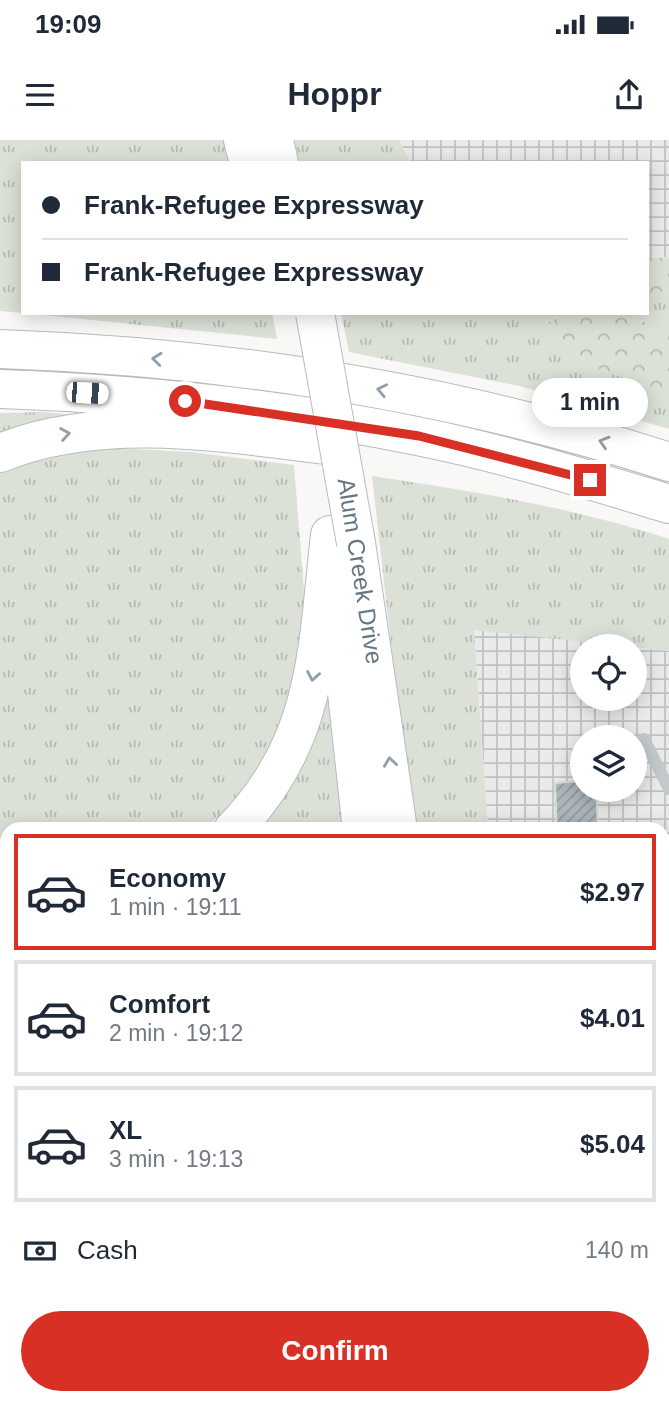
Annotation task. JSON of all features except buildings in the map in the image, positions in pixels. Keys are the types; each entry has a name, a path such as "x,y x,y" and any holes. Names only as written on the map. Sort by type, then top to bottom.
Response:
{"main road":[{"path":"243,140 248,161"},
{"path":"274,140 279,161"},
{"name":"Alum Creek Drive","path":"288,315 343,539 396,822"},
{"name":"Alum Creek Drive","path":"315,315 343,539 361,822"},
{"path":"0,334 68,351"},
{"path":"0,349 68,351 228,366 362,386 513,418 669,463"},
{"path":"0,389 185,401 352,424 419,436 569,474 669,504"},
{"path":"0,453 57,435 115,429 173,430 569,474"},
{"path":"240,822 266,793 291,751 312,683 343,539"}],"lane":[{"path":"647,745 669,789"}],"shaded area":[{"path":"399,140 669,140 669,257 649,259 649,161 410,161"},
{"path":"474,629 570,640 570,711 647,711 647,648 669,651 669,822 488,822"}],"green space":[{"path":"0,140 225,140 231,161 21,161 21,313 0,311"},
{"path":"293,140 399,140 410,161 299,161"},
{"path":"669,257 669,289 649,297 649,259"},
{"path":"669,289 669,335 642,325 642,315 649,315 649,297"},
{"path":"43,315 272,315 277,339"},
{"path":"341,315 558,315 548,326 591,366 669,394 669,429 519,386 349,352"},
{"path":"558,315 642,315 642,325 669,335 669,394 591,366 548,326"},
{"path":"44,412 74,415 0,441 0,413"},
{"path":"97,447 191,452 294,465 306,615 288,719 233,808 212,822 0,822 0,468"},
{"path":"372,476 559,509 669,539 669,651 647,649 647,634 570,634 570,640 474,630 488,822 411,822"},
{"path":"326,684 343,822 252,822"}],"route":[{"path":"185,401 288,414 419,436 590,480"}]}
